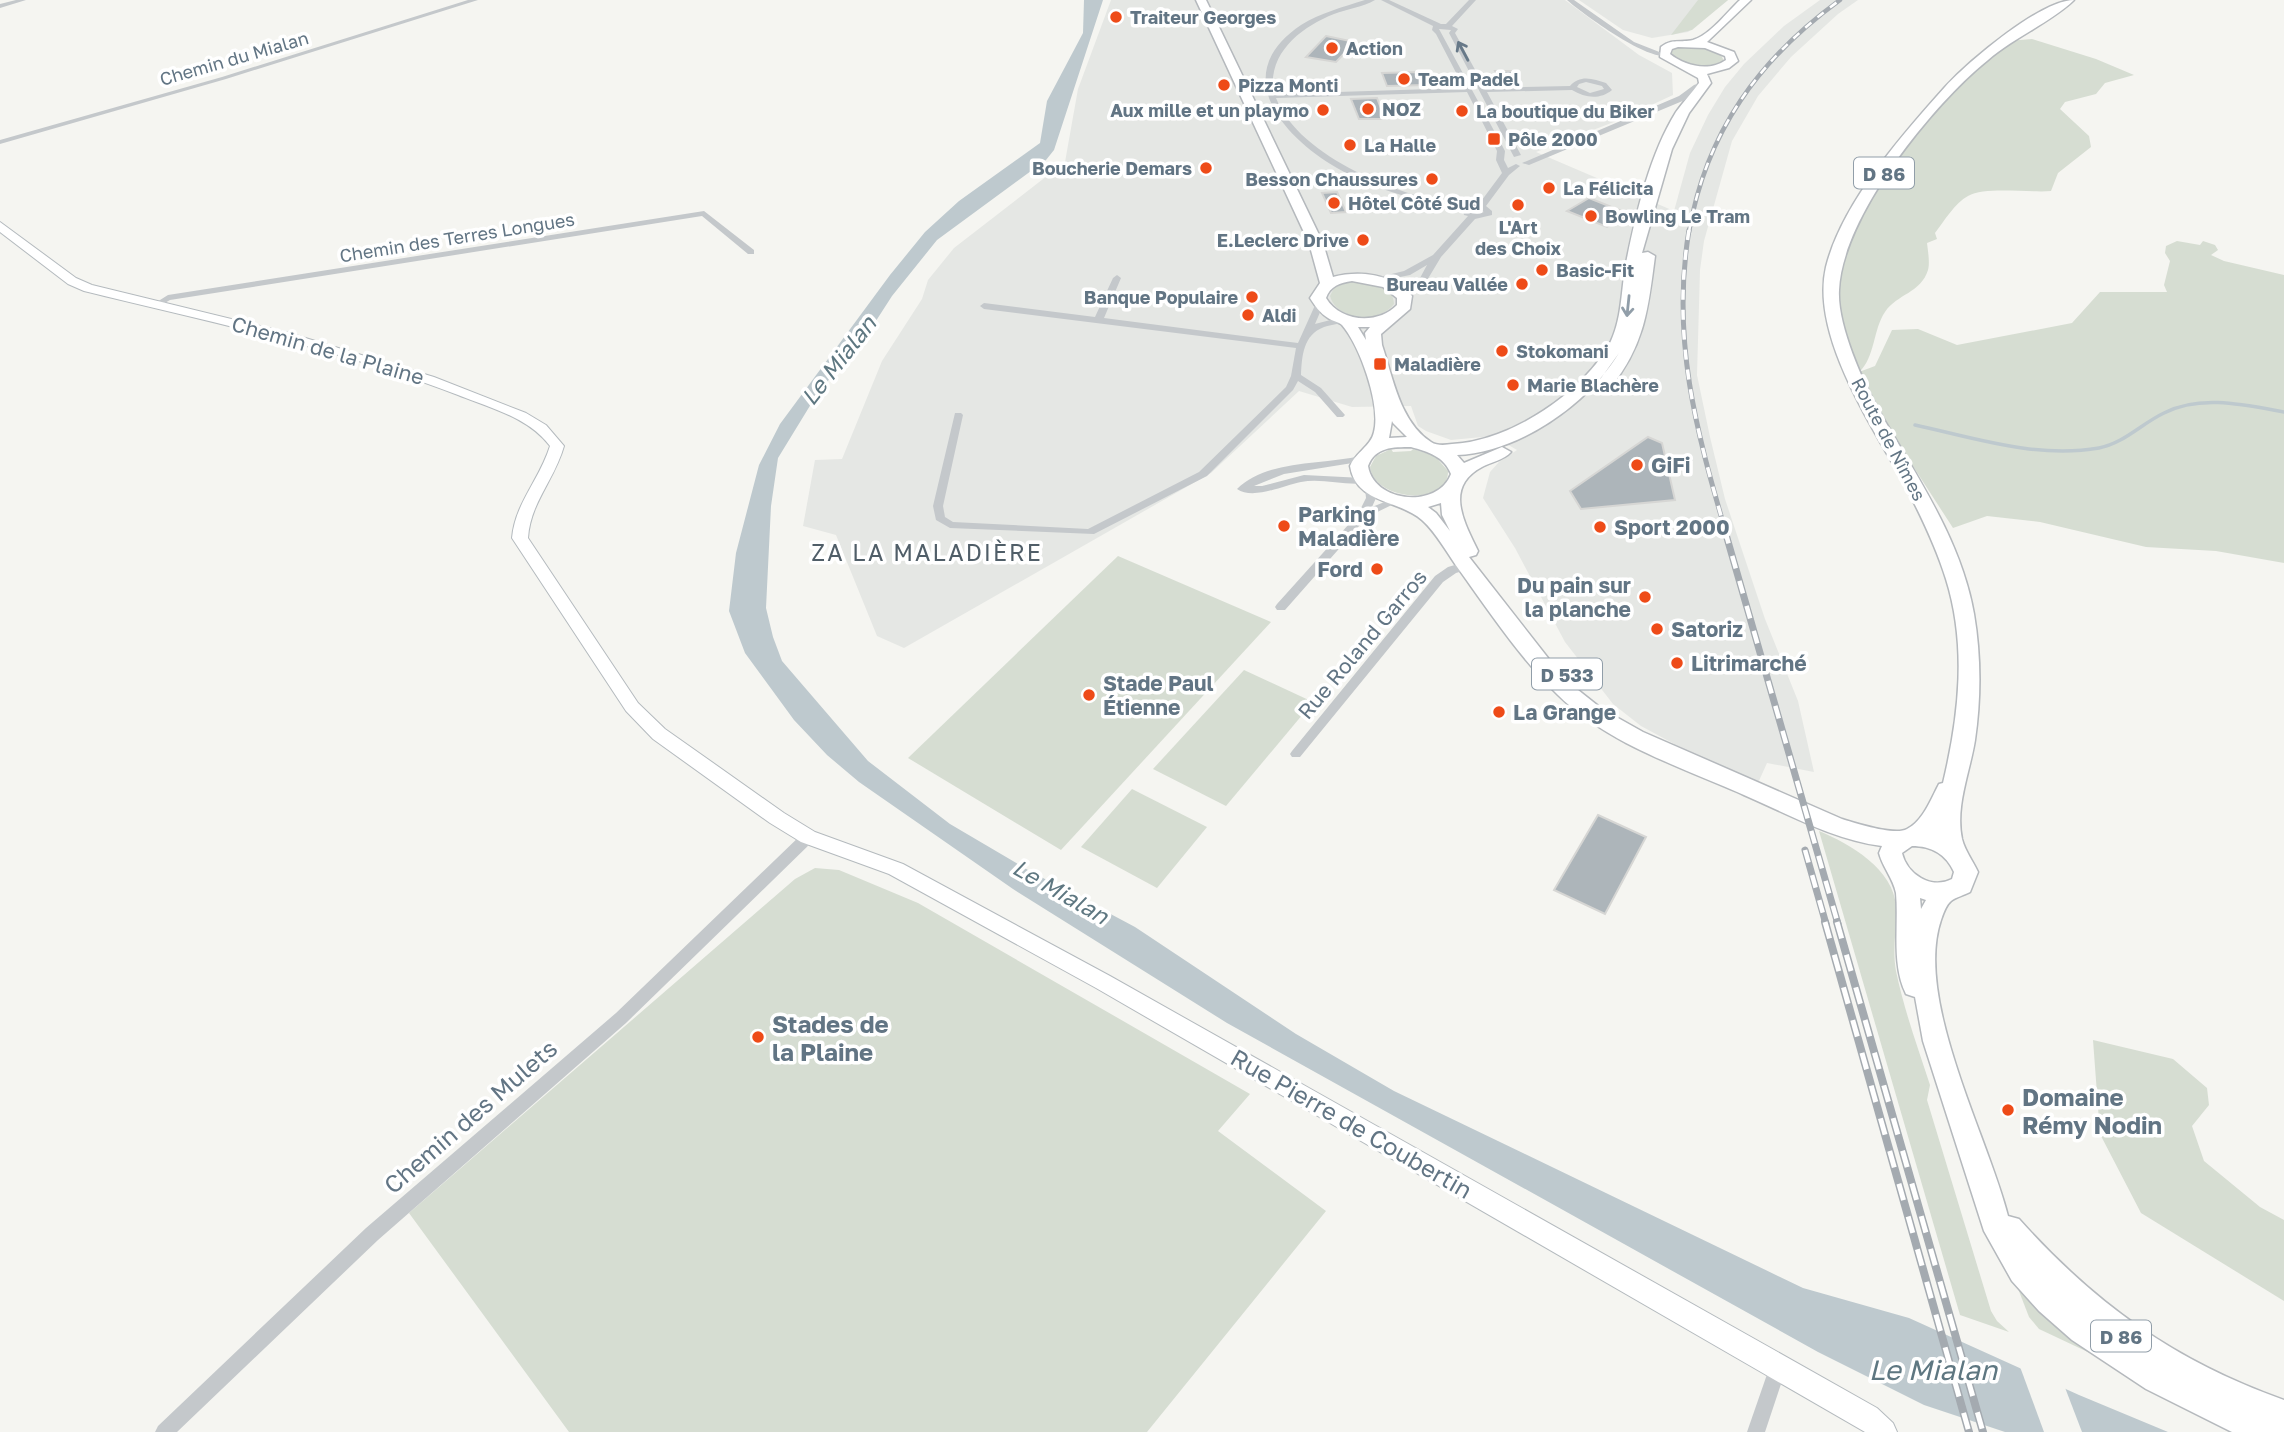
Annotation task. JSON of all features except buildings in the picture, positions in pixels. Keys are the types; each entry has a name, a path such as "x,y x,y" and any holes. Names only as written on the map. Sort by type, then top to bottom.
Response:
{"main road":[{"path":"1201,0 1316,243 1328,284"},
{"path":"1720,68 1715,88 1690,120 1664,196 1650,248 1639,325 1626,357 1599,390 1565,417 1515,446 1474,464 1461,474 1457,488 1450,494 1431,501 1402,501 1367,485 1359,474 1361,459 1378,446 1400,442 1454,451 1479,448 1520,430 1565,402 1606,360 1627,320 1633,261 1642,223 1667,147 1680,117 1705,83 1703,76 1672,62 1666,50 1707,37 1746,0"},
{"path":"1720,48 1718,42 1722,33 1758,0"},
{"name":"Route de Nîmes","path":"1954,852 1948,824 1966,728 1968,645 1957,585 1938,532 1862,395 1830,292 1835,256 1848,228 1932,107 1975,65 2069,0"},
{"path":"1688,67 1720,68 1732,61 1730,54 1720,48 1695,43"},
{"path":"1316,243 1332,262 1398,289 1404,296 1405,306 1402,311 1388,319 1374,333 1374,345 1399,419 1432,447 1455,461 1461,474"},
{"path":"1368,278 1343,279 1328,284 1319,293 1320,303 1334,315 1346,319 1367,322 1388,319"},
{"path":"1346,319 1360,343 1384,404 1384,430 1378,446"},
{"name":"D 533","path":"1450,494 1455,526 1475,562 1563,669 1596,701 1620,718 1703,768"},
{"name":"D 533","path":"1402,501 1430,517 1547,670 1583,705 1635,738 1834,825 1864,835 1908,838"},
{"name":"Route de Nîmes","path":"1908,838 1932,818 1957,769"},
{"name":"D 533","path":"1834,825 1898,871"},
{"path":"1908,838 1936,841 1954,852 1962,862 1966,877 1959,888 1943,893 1927,891 1898,871 1892,846 1908,838"},
{"name":"D 86","path":"1898,871 1910,898 1909,950 1913,981 1936,1041 2001,1239 2023,1270 2054,1304 2092,1336 2161,1382 2230,1417 2269,1432"},
{"name":"D 86","path":"1936,1041 1925,982 1924,955 1930,913 1943,893"},
{"name":"D 86","path":"1992,1209 2066,1291 2131,1344 2194,1380 2284,1415"}],"street":[{"path":"0,6 23,0"},
{"name":"Chemin du Mialan","path":"0,142 224,78 475,0"},
{"path":"1372,0 1320,19 1294,33 1277,53 1269,69 1270,96 1272,104 1291,131 1343,167 1410,194 1481,217 1489,213 1481,207 1506,173 1516,166 1521,158"},
{"path":"1384,0 1439,29 1450,30"},
{"path":"1450,30 1472,0"},
{"path":"1570,0 1625,38 1666,50"},
{"path":"1439,29 1503,160 1506,173"},
{"path":"1450,30 1521,158"},
{"path":"1503,160 1544,155 1626,121 1654,117 1660,113 1657,106 1684,97 1696,86 1705,83"},
{"path":"1270,96 1469,90 1476,87 1484,90 1574,88"},
{"path":"1503,160 1516,166"},
{"path":"1404,296 1423,280 1437,256 1470,212"},
{"name":"Chemin des Terres Longues","path":"156,305 168,298 704,213 751,252"},
{"name":"Chemin de la Plaine","path":"0,226 72,281 88,288 294,336 401,367 526,418 549,432 557,446 554,460 528,498 519,521 520,538 546,579 632,707 659,734 712,775 808,837"},
{"path":"1368,278 1407,273 1437,256"},
{"path":"1098,321 1117,278"},
{"path":"958,415 938,506 940,518 950,526 1090,532 1203,474 1277,402 1296,376 1301,346 1320,303"},
{"path":"984,306 1301,346"},
{"path":"1306,332 1346,319"},
{"path":"1296,376 1318,390 1340,415"},
{"path":"1281,607 1363,515 1371,498 1367,485 1304,478 1262,489 1242,489 1253,480 1275,473 1361,459"},
{"path":"1363,515 1402,501"},
{"name":"Rue Roland Garros","path":"1296,754 1439,579 1452,570 1465,566"},
{"name":"Rue Pierre de Coubertin","path":"808,837 896,869 1044,949 1868,1417 1884,1432"},
{"name":"Chemin des Mulets","path":"164,1432 372,1234 621,1018 808,837"},
{"path":"1756,1432 1778,1366"}],"shaded area":[{"path":"1111,0 1565,0 1639,55 1672,73 1673,95 1619,120 1536,152 1674,211 1690,153 1708,115 1725,87 1744,64 1784,26 1820,0 1858,0 1838,14 1791,57 1758,96 1732,141 1704,241 1700,270 1697,375 1710,437 1725,499 1765,619 1798,701 1814,772 1767,763 1758,783 1691,753 1641,726 1613,704 1565,642 1515,548 1483,498 1490,472 1517,450 1493,436 1451,440 1426,431 1418,426 1411,406 1352,407 1299,391 1211,473 904,648 877,636 836,535 803,526 815,460 842,459 882,361 922,299 928,280 954,248 1065,162 1078,89"},
{"path":"1579,0 1728,0 1688,32 1652,38 1623,30"},
{"path":"1698,0 1728,0 1692,30 1671,35"},
{"path":"2032,39 2096,59 2134,75 2105,83 2096,94 2065,102 2060,109 2089,136 2091,147 2058,173 2051,191 1985,191 1968,196 1954,208 1935,233 1937,239 1927,243 1929,264 1925,278 1885,312 1868,359 1859,372 1875,366 1892,330 1918,329 1957,345 2072,323 2100,292 2167,292 2164,285 2170,261 2165,253 2166,246 2177,241 2200,245 2203,241 2215,245 2218,250 2211,255 2224,261 2284,275 2284,563 2216,551 2146,547 2040,522 1987,516 1953,528 1854,375 1843,340 1835,256 1848,228 1932,107 2008,41"},
{"path":"1682,46 1703,47 1720,53 1724,61 1710,66 1683,62 1671,55 1673,50"},
{"path":"1350,281 1384,287 1394,304 1379,315 1369,317 1349,315 1341,311 1330,296 1334,288"},
{"path":"1391,449 1393,452 1413,449 1435,456 1448,471 1445,483 1425,495 1397,493 1384,487 1375,478 1370,467 1376,456"},
{"name":"Stade Paul Étienne","path":"1118,556 1271,622 1061,850 908,758"},
{"path":"1244,670 1313,702 1226,806 1153,769"},
{"path":"1132,789 1207,827 1157,888 1081,847"},
{"path":"1819,831 1844,843 1868,860 1879,870 1893,893 1896,907 1896,971 1930,1085 1927,1100 1991,1311 2009,1332 1960,1315"},
{"path":"815,868 839,870 918,903 1250,1094 1218,1131 1326,1211 1147,1432 569,1432 409,1213 795,879"},
{"path":"2093,1040 2173,1059 2207,1088 2209,1105 2192,1126 2204,1161 2260,1207 2284,1220 2284,1301 2141,1213 2100,1134"},
{"path":"2017,1286 2109,1362 2039,1329 2029,1317"}],"water":[{"name":"Le Mialan","path":"1084,0 1103,0 1054,150 1046,160 937,240 892,296 863,341 819,391 778,458 771,506 766,608 782,661 868,761 950,824 1028,870 1135,927 1296,1034 1394,1091 1803,1288 1909,1318 2168,1432 2005,1432 1924,1405 1818,1352 1227,1023 1013,889 859,782 827,755 794,720 745,653 729,611 736,553 759,465 780,424 925,232 959,201 1040,143 1047,101 1083,33"}],"pier":[{"path":"2019,1364 2064,1385 2082,1432 2044,1432"}],"waterway":[{"path":"1915,425 2006,446 2076,451 2108,446 2164,413 2193,404 2223,403 2284,412"}],"railway":[{"path":"1689,232 1708,162 1740,101 1785,47 1840,0"},
{"path":"1689,230 1684,270 1685,347 1696,421 1726,533"},
{"path":"1725,531 1838,924"},
{"path":"1805,850 1826,924"},
{"path":"1825,922 1969,1432"},
{"path":"1837,922 1983,1432"}],"place":[{"name":"Traiteur Georges","path":"1116,17"},
{"name":"Action","path":"1332,48"},
{"name":"Team Padel","path":"1404,79"},
{"name":"Pizza Monti","path":"1224,85"},
{"name":"NOZ","path":"1368,109"},
{"name":"Aux mille et un playmo","path":"1323,110"},
{"name":"La boutique du Biker","path":"1462,111"},
{"name":"Pôle 2000","path":"1494,139"},
{"name":"La Halle","path":"1350,145"},
{"name":"Boucherie Demars","path":"1206,168"},
{"name":"Besson Chaussures","path":"1432,179"},
{"name":"La Félicita","path":"1549,188"},
{"name":"Hôtel Côté Sud","path":"1334,203"},
{"name":"L'Art des Choix","path":"1518,205"},
{"name":"Bowling Le Tram","path":"1591,216"},
{"name":"E.Leclerc Drive","path":"1363,240"},
{"name":"Basic-Fit","path":"1542,270"},
{"name":"Bureau Vallée","path":"1522,284"},
{"name":"Banque Populaire","path":"1252,297"},
{"name":"Aldi","path":"1248,315"},
{"name":"Stokomani","path":"1502,351"},
{"name":"Maladière","path":"1380,364"},
{"name":"Marie Blachère","path":"1513,385"},
{"name":"GiFi","path":"1637,465"},
{"name":"Parking Maladière","path":"1284,526"},
{"name":"Sport 2000","path":"1600,527"},
{"name":"Ford","path":"1377,569"},
{"name":"Du pain sur la planche","path":"1645,597"},
{"name":"Satoriz","path":"1657,629"},
{"name":"Litrimarché","path":"1677,663"},
{"name":"Stade Paul Étienne","path":"1089,695"},
{"name":"La Grange","path":"1499,712"},
{"name":"Stades de la Plaine","path":"758,1037"},
{"name":"Domaine Rémy Nodin","path":"2008,1110"}],"district":[{"name":"ZA LA MALADIÈRE","path":"927,552"}]}
